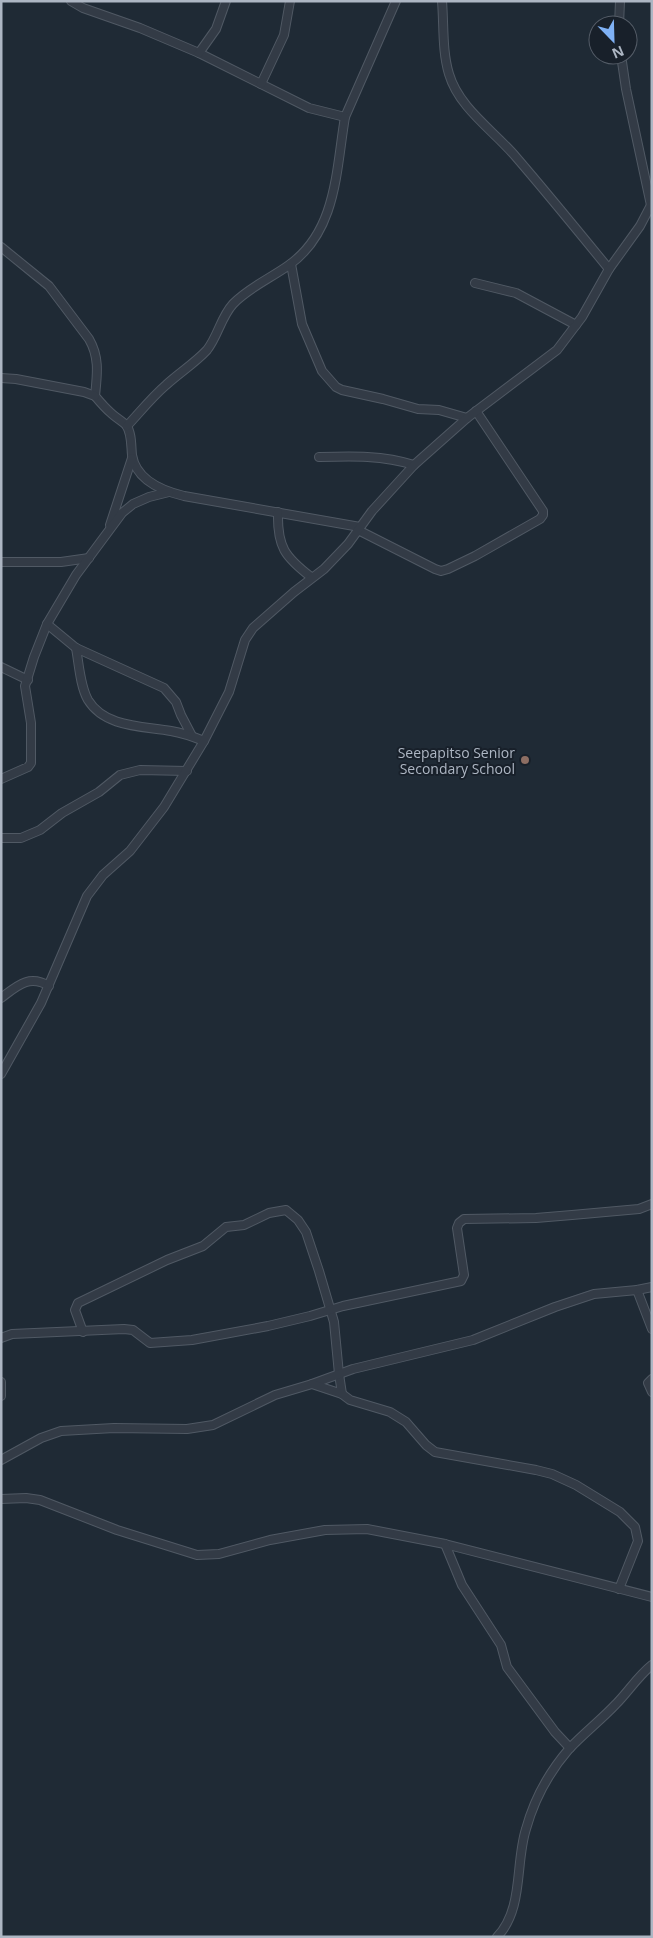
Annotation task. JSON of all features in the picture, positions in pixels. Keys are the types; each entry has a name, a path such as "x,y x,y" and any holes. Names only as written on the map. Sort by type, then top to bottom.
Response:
{"street":[{"path":"71,1 83,8 140,28 199,53 308,108 345,117"},
{"path":"199,53 216,29 226,1"},
{"path":"261,84 284,35 290,1"},
{"path":"442,1 449,74 464,102 514,155 609,268"},
{"path":"619,15 620,1"},
{"path":"127,426 166,384 206,350 234,303 291,264 314,241 322,229 334,189 345,117 392,3"},
{"path":"1,1074 15,1053 49,986 87,896 103,875 130,851 164,807 204,741 229,692 245,640 252,628 338,555 372,511 414,466 466,418 557,350 576,325 609,268 640,226 651,208 622,65"},
{"path":"1,247 49,286 95,348 98,367 95,396"},
{"path":"291,264 302,324 322,371 336,387 342,390 383,398 418,409 439,410 466,418"},
{"path":"476,283 516,293 576,325"},
{"path":"1,378 16,379 84,392 95,396 109,412 127,426 132,442 132,458 108,532"},
{"path":"132,458 147,480 169,492 359,528 441,571 475,556 543,516 540,505 476,410"},
{"path":"319,457 366,456 396,460 414,466"},
{"path":"1,779 28,767 31,763 30,723 25,693 34,657 47,624 76,575 122,513 134,504 149,497 169,492"},
{"path":"278,512 277,531 285,552 295,565 311,578"},
{"path":"1,562 61,562 89,558"},
{"path":"47,624 76,648 164,688 176,702 192,736"},
{"path":"76,648 83,686 88,700 96,710 124,724 174,731 204,741"},
{"path":"1,667 28,680"},
{"path":"1,838 21,838 40,830 62,813 99,792 120,775 140,770 187,771"},
{"path":"1,997 21,983 30,980 49,986"},
{"path":"1,1338 17,1334 124,1329 133,1330 150,1343 164,1343 192,1340 268,1326 329,1310 461,1281 464,1275 457,1228 459,1222 464,1219 536,1218 588,1214 639,1209 652,1204"},
{"path":"83,1332 75,1310 78,1303 150,1270 167,1260 203,1246 226,1227 244,1225 276,1211 286,1210 298,1220 306,1232 336,1333 338,1374 342,1394"},
{"path":"1,1460 41,1438 61,1431 114,1428 187,1429 213,1425 275,1395 353,1369 473,1340 555,1307 594,1294 652,1287"},
{"path":"637,1290 652,1329"},
{"path":"652,1379 648,1383 652,1392"},
{"path":"1,1382 1,1396"},
{"path":"312,1384 342,1394 350,1400 382,1409 398,1416 436,1452 552,1474 576,1485 620,1512 635,1527 638,1541 619,1589"},
{"path":"1,1498 40,1500 117,1530 197,1555 219,1554 286,1537 325,1530 367,1529 445,1544 652,1597"},
{"path":"445,1544 462,1585 501,1645 507,1667 555,1732 570,1748"},
{"path":"497,1937 511,1916 516,1894 520,1852 532,1810 556,1765 570,1748 617,1704 652,1664"}],"place":[{"name":"Seepapitso Senior Secondary School","path":"525,760"}]}
